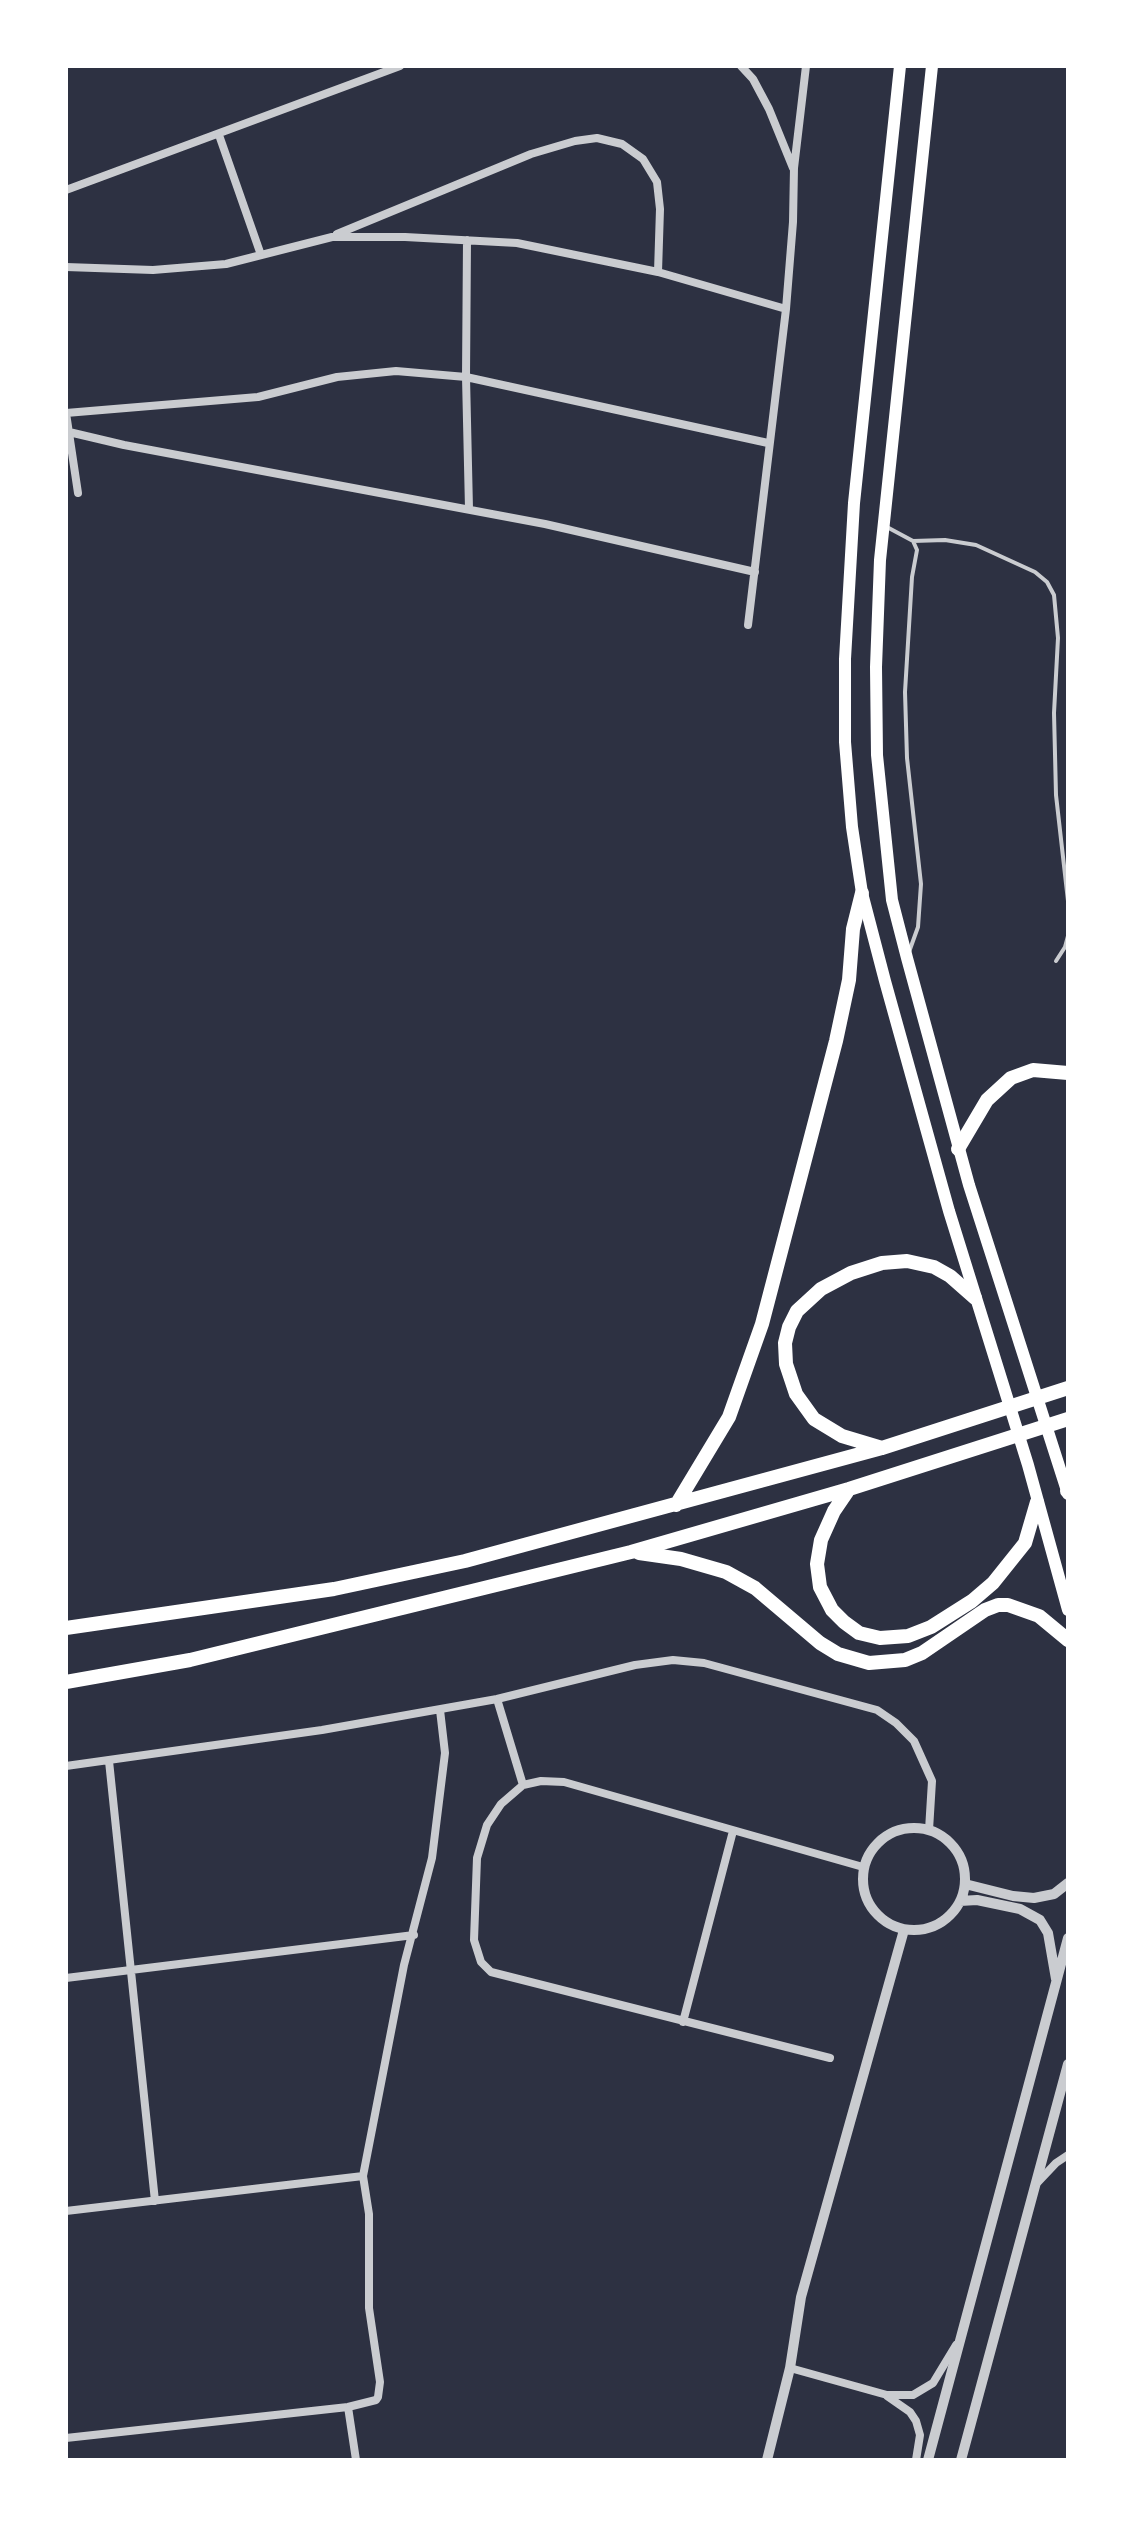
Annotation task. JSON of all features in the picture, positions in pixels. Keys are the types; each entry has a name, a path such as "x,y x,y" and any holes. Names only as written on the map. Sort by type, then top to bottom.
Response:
{"highway":[{"path":"676,1505 729,1417 762,1324 836,1041 849,980 853,929 862,893"},
{"path":"958,1149 987,1100 1011,1078 1033,1070 1068,1073"},
{"path":"882,1448 832,1431 814,1419 796,1394 786,1364 785,1343 797,1311 821,1289 851,1273 882,1263 907,1261 934,1267 950,1276 975,1298"},
{"path":"66,1628 334,1589 465,1561 882,1448 1068,1388"},
{"path":"66,1682 190,1660 631,1552 849,1489 1068,1419"},
{"path":"849,1489 834,1511 821,1540 817,1564 820,1587 832,1610 844,1622 859,1633 880,1638 908,1636 931,1627 972,1601 993,1583 1025,1543 1037,1502"},
{"path":"631,1552 681,1559 726,1572 755,1588 820,1643 838,1654 869,1663 905,1660 922,1653 985,1610 998,1605 1008,1605 1039,1616 1068,1640"}],"main road":[{"path":"900,66 854,503 845,659 845,742 852,827 862,893 975,1298 1028,1465 1068,1610"},
{"path":"932,66 884,526 876,667 877,755 892,900 907,958 958,1149 1068,1492"}],"street":[{"path":"66,190 400,66"},
{"path":"741,66 753,79 769,109 794,168"},
{"path":"748,625 786,309 794,168 806,66"},
{"path":"219,135 261,255"},
{"path":"66,267 153,270 226,264 332,237 531,154 597,138 622,144 643,159 657,182 660,209 658,272"},
{"path":"332,237 517,243 658,272 786,309"},
{"path":"467,240 469,509"},
{"path":"78,493 66,413 258,397 337,377 396,371 466,377 768,443"},
{"path":"69,432 139,448 469,509 755,572"},
{"path":"66,1766 440,1710 635,1665 673,1660 704,1663 877,1710 914,1741 927,1766 932,1781 929,1830"},
{"path":"497,1699 523,1785"},
{"path":"66,2438 348,2407 376,2400 380,2390 369,2308 369,2214 363,2176 404,1965 432,1858 445,1753 440,1710"},
{"path":"109,1761 155,2201"},
{"path":"830,2058 491,1972 476,1951 477,1858 487,1825 501,1804 523,1785 541,1781 564,1782 863,1867"},
{"path":"912,1827 929,1830 952,1845 960,1856 965,1884 960,1901 951,1915 937,1925 921,1930 904,1930 888,1924 875,1914 866,1900 862,1884 863,1867 870,1851 888,1835 912,1827"},
{"path":"683,2022 733,1831"},
{"path":"965,1884 1034,1898 1054,1894 1068,1883"},
{"path":"960,1901 977,1900 1010,1906 1040,1920 1048,1933 1056,1983"},
{"path":"767,2460 790,2368 801,2297 904,1930"},
{"path":"66,1978 414,1935"},
{"path":"928,2460 1068,1938"},
{"path":"961,2460 1067,2072"},
{"path":"1038,2182 1068,2155"},
{"path":"66,2211 363,2176"},
{"path":"790,2368 887,2395 913,2395 933,2383 961,2336"},
{"path":"887,2395 910,2412 916,2421 920,2435 916,2460"},
{"path":"348,2407 356,2460"}],"lane":[{"path":"884,526 913,541 945,540 976,545 1035,572 1047,582 1054,595 1058,638 1054,713 1056,795 1068,901"},
{"path":"907,958 918,927 921,884 907,758 905,692 912,577 917,550 913,541"},
{"path":"1056,961 1068,936"}]}
